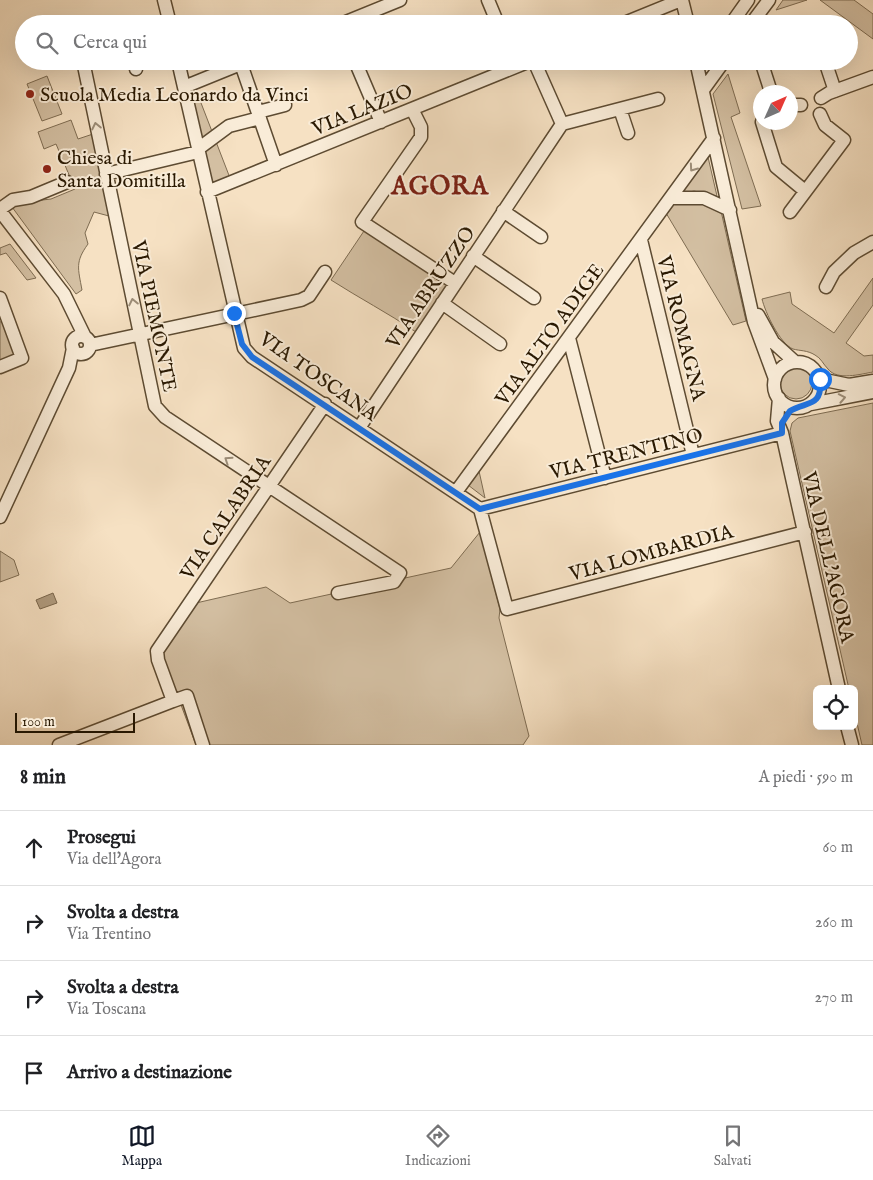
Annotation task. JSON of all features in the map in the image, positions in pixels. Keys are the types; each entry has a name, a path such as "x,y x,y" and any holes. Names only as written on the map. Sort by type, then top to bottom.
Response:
{"street":[{"path":"164,0 168,15"},
{"path":"358,15 379,4 400,0"},
{"path":"488,0 491,15"},
{"path":"644,15 681,0 685,15"},
{"path":"737,15 748,0"},
{"path":"758,15 769,0"},
{"name":"VIA PIEMONTE","path":"85,70 153,401 161,414 400,572 394,582 338,593"},
{"name":"VIA TOSCANA","path":"180,70 240,338 248,353 480,509"},
{"path":"184,87 226,70"},
{"path":"246,70 276,165"},
{"path":"359,70 380,122"},
{"name":"VIA LAZIO","path":"207,192 412,109 500,70"},
{"path":"538,70 562,124 658,99"},
{"name":"VIA DELL'AGORA","path":"701,70 703,90 753,307 754,322 775,379 776,392 779,398 777,422 782,433 838,685"},
{"path":"703,90 717,70"},
{"path":"764,70 769,85"},
{"path":"828,70 835,91"},
{"path":"821,98 872,78"},
{"path":"106,174 198,151 229,126 285,105"},
{"path":"412,109 421,126 421,137 362,222 455,283"},
{"path":"620,109 628,133"},
{"path":"790,212 844,140 825,125 820,114"},
{"name":"VIA ABRUZZO","path":"359,428 562,124"},
{"path":"764,130 776,167 805,191"},
{"name":"VIA ALTO ADIGE","path":"456,492 714,138"},
{"path":"0,517 3,506 81,345 74,311 0,210 13,200 31,197 67,182"},
{"path":"672,198 704,198 730,210"},
{"path":"503,212 541,237"},
{"name":"VIA ROMAGNA","path":"641,240 693,455"},
{"path":"826,287 834,272 854,253 873,244"},
{"path":"473,256 534,298"},
{"path":"81,345 140,336 234,313 307,298 325,272"},
{"path":"0,298 22,358 0,367"},
{"path":"442,303 500,344"},
{"name":"VIA DELL'AGORA","path":"753,307 780,350 795,362 810,366 820,379"},
{"path":"568,338 605,478"},
{"path":"765,356 780,350"},
{"path":"775,379 782,367 795,362"},
{"path":"811,404 819,393 820,379 849,385 873,382"},
{"path":"782,433 786,416 795,408 873,392"},
{"path":"779,398 795,408"},
{"name":"VIA CALABRIA","path":"173,701 158,660 157,651 325,404"},
{"name":"VIA TRENTINO","path":"480,509 782,433"},
{"name":"VIA LOMBARDIA","path":"480,509 507,609 805,532"},
{"path":"60,745 187,696 203,745"},
{"path":"849,730 852,745"}],"shaded area":[{"path":"783,0 807,0 776,10"},
{"path":"820,0 854,0 873,14 873,39 858,28 858,15 840,15"},
{"path":"728,74 740,113 731,117 761,206 742,209 713,94"},
{"path":"47,76 62,114 42,121 27,84"},
{"path":"196,90 230,178 211,185 189,92"},
{"path":"71,120 78,139 93,134 109,216 94,212 85,233 88,244 79,261 79,276 82,290 76,294 12,207 17,203 51,199 75,189 56,144 44,149 38,132"},
{"path":"708,157 717,196 694,191 680,194"},
{"path":"674,204 706,204 721,211 746,321 733,325 666,213"},
{"path":"366,228 449,282 416,332 331,280"},
{"path":"10,244 36,278 27,280 6,253 0,255 0,248"},
{"path":"873,278 873,305 846,343 864,356 873,355 873,372 849,376 837,375 832,373 815,355 788,346 774,327 762,299 790,292 792,304 834,333"},
{"path":"3,321 16,357 0,363 0,322"},
{"path":"796,367 808,371 812,383 808,395 796,399 784,395 780,383 784,371"},
{"path":"873,403 873,745 862,745 858,728 858,685 848,685 790,431 792,423 798,418"},
{"path":"479,471 485,498 468,485"},
{"path":"480,532 500,609 499,618 529,736 523,745 196,745 162,654 196,603 266,587 290,603 451,568"},
{"path":"0,551 14,560 19,575 0,582"},
{"path":"53,593 57,603 40,609 36,600"}],"place":[{"name":"Scuola Media Leonardo da Vinci","path":"30,94"},
{"name":"Chiesa di Santa Domitilla","path":"47,169"}],"district":[{"name":"AGORA","path":"440,185"}],"route":[{"path":"234,313 242,344 252,357 480,509 782,433 782,423 790,411 811,404 816,399 819,393 820,379"}]}
